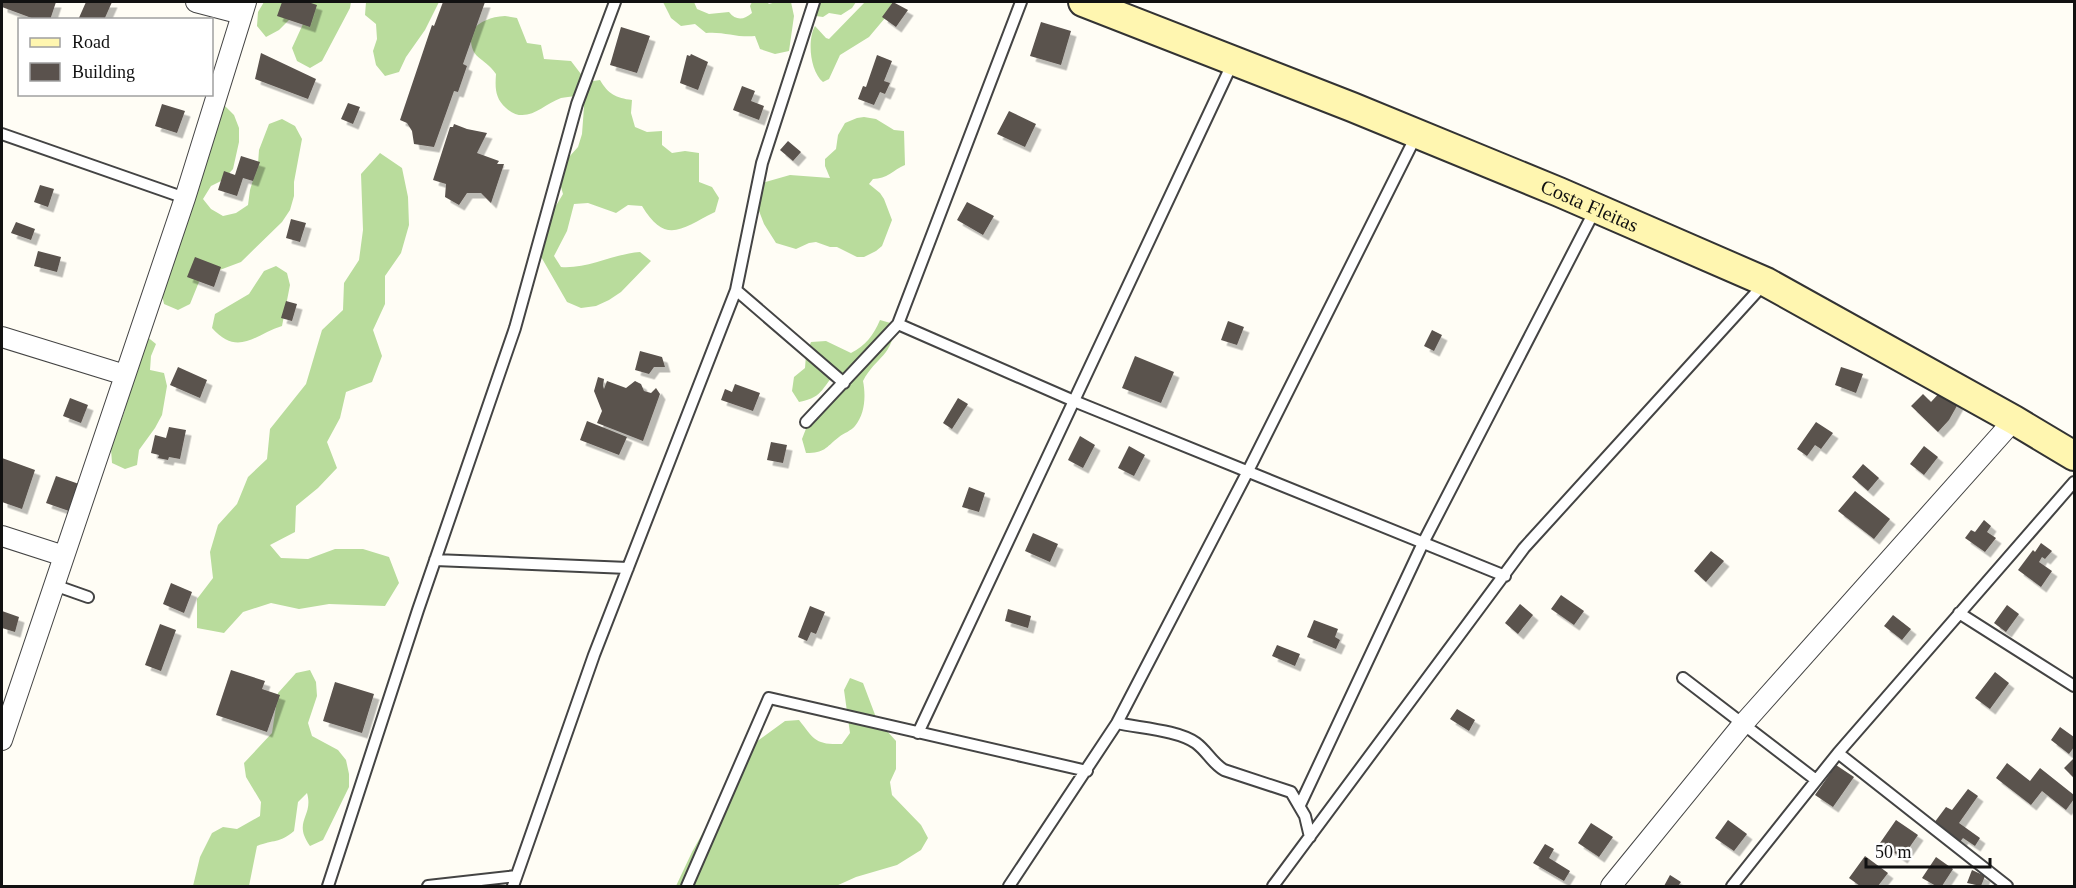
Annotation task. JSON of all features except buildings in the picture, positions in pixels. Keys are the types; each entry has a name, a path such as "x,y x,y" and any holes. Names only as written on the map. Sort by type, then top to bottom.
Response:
{"main road":[{"name":"Costa Fleitas","path":"1083,2 1418,134 1766,282 2014,420 2074,456"}],"street":[{"path":"2,740 185,198 244,8 196,2"},
{"path":"2,337 125,375"},
{"path":"1611,886 1743,724 2014,420"},
{"path":"2,536 64,556"}],"lane":[{"path":"328,886 435,560 515,328 577,104 615,2"},
{"path":"428,886 514,881 594,655 736,290 762,163 814,2"},
{"path":"806,422 898,324 1021,2"},
{"path":"918,733 1235,60"},
{"path":"2,134 185,198"},
{"path":"1009,886 1117,723 1248,471 1418,134"},
{"path":"1300,805 1423,543 1596,208"},
{"path":"1273,886 1524,548 1766,282"},
{"path":"736,290 844,382"},
{"path":"898,324 1074,400 1505,576"},
{"path":"1732,886 1838,753 2074,482"},
{"path":"435,560 628,568"},
{"path":"54,585 88,597"},
{"path":"1959,613 2074,686"},
{"path":"1683,678 1816,780"},
{"path":"687,886 769,698 1087,771"},
{"path":"1117,723 1181,736 1199,745 1215,764 1224,770 1291,792 1300,805 1310,837"},
{"path":"1838,753 2007,886"}],"green space":[{"path":"264,2 351,2 322,61 310,68 297,61 292,48 303,24 299,10 279,30 266,37 257,26 258,12"},
{"path":"366,2 439,2 399,72 385,76 376,65 373,51 377,39 376,24 365,15"},
{"path":"663,2 694,2 697,9 709,14 729,12 734,17 740,18 752,13 750,6 752,2 769,4 791,2 794,16 789,51 775,54 760,49 755,36 706,33 695,24 681,26 671,18"},
{"path":"806,2 856,2 852,8 841,15 829,13 823,17 816,16"},
{"path":"865,2 893,2 894,13 885,18 869,37 840,55 829,79 823,82 815,71 811,55 811,39 815,26 829,39"},
{"path":"505,16 517,18 527,43 541,45 544,59 571,61 587,82 600,80 613,95 632,100 631,113 635,127 647,132 662,131 662,145 672,153 685,151 699,153 699,182 712,187 719,198 715,212 684,228 675,230 667,230 659,226 642,206 628,205 616,213 588,203 574,204 567,231 554,256 561,267 581,266 640,252 651,261 621,292 596,306 581,308 567,302 540,255 542,229 563,194 559,180 560,167 578,147 582,134 584,107 575,96 561,98 527,115 513,113 502,104 496,92 496,74 474,53 471,31 486,20"},
{"path":"224,105 234,115 239,128 239,142 233,169 223,180 211,186 203,199 211,209 223,216 236,213 248,205 259,150 269,124 282,119 295,126 302,139 294,182 294,196 290,210 282,222 241,262 201,277 190,304 178,310 164,304 161,290"},
{"path":"864,117 876,119 894,130 904,131 905,165 886,176 873,179 869,184 884,199 892,220 882,246 864,257 857,257 837,247 816,242 796,249 776,243 764,224 756,203 762,183 790,175 830,178 825,159 836,149 838,135 845,123"},
{"path":"380,153 402,168 408,197 409,225 401,253 385,276 385,304 373,330 382,356 372,382 346,392 340,418 327,442 337,468 296,506 295,532 270,545 281,558 308,559 335,549 363,549 389,557 399,583 385,606 329,604 299,609 271,603 243,612 224,633 197,628 197,599 213,578 210,552 218,525 237,504 248,477 267,459 270,429 306,384 322,330 343,310 344,283 359,260 363,230 361,174"},
{"path":"276,266 287,273 290,285 282,326 246,341 230,341 221,337 212,328 215,314 249,294 264,271"},
{"path":"880,320 894,324 893,335 888,350 863,381 864,405 861,416 853,428 824,449 806,453 802,439 812,413 842,384 839,371 819,394 799,402 792,391 794,377 805,368 806,355 811,342 826,341 851,353 868,340"},
{"path":"145,335 156,344 151,356 150,370 164,373 167,386 162,415 139,450 137,465 125,469 112,463 111,449 125,410 126,370"},
{"path":"310,670 316,682 317,696 308,723 312,736 338,750 346,760 349,774 349,787 323,840 310,846 305,838 303,825 308,808 307,793 298,802 294,831 280,840 257,846 249,886 193,886 200,857 212,833 223,827 237,829 260,816 261,802 246,777 244,763 272,733 278,693 296,673"},
{"path":"850,678 863,683 877,720 896,741 896,769 890,782 892,795 921,825 928,838 921,850 897,865 856,877 836,886 676,886 692,852 752,745 785,721 799,720 816,740 842,744 850,733 844,690"}]}
